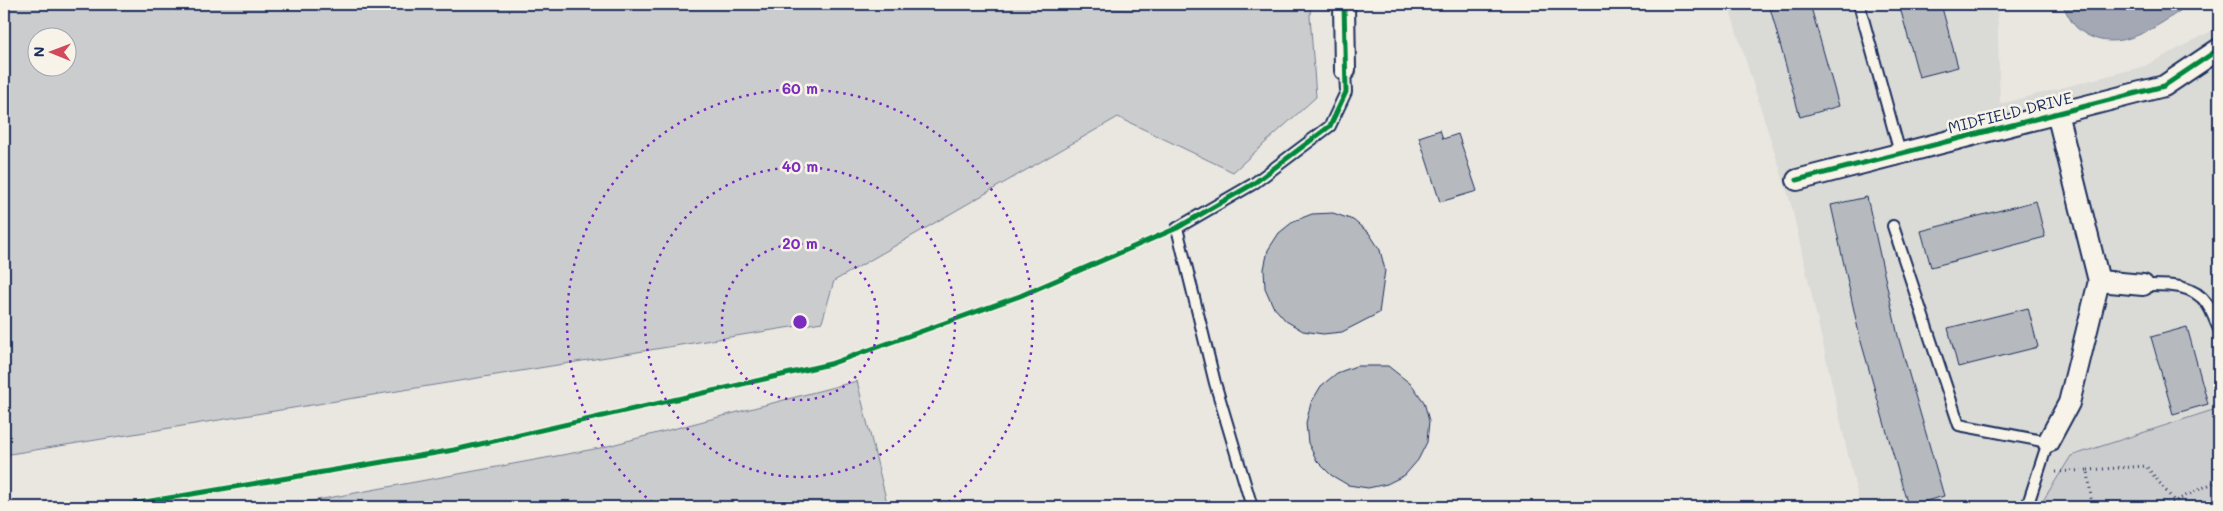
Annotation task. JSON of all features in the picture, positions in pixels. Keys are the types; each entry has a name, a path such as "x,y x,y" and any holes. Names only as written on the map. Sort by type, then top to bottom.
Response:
{"street":[{"path":"1344,4 1345,70"},
{"name":"MIDFIELD DRIVE","path":"1798,180 2164,86 2219,49"},
{"name":"MIDFIELD DRIVE","path":"2048,442 2069,403 2099,282 2057,113"},
{"path":"2099,282 2142,285"}],"lane":[{"path":"1860,4 1900,153"},
{"path":"1252,507 1215,382 1177,228 1253,184 1330,126 1346,92 1345,70"},
{"path":"1894,226 1959,425 2048,442 2027,507"},
{"path":"2142,285 2167,285 2190,289 2207,303 2219,329"}],"path":[{"path":"2038,474 2146,466 2175,502"},
{"path":"2088,470 2092,507"},
{"path":"2164,507 2219,480"}],"shaded area":[{"path":"4,4 971,4 1135,10 1136,4 1311,4 1310,16 1316,97 1233,172 1118,117 834,281 822,322 4,455"},
{"path":"971,4 1136,4 1136,10"},
{"path":"1728,4 1997,4 2000,104 2145,66 2219,27 2219,408 2071,456 2039,507 1860,507 1791,204"},
{"path":"2062,4 2189,4 2149,30 2119,40 2104,41 2090,36 2076,27"},
{"path":"857,381 888,507 279,507 600,448"},
{"path":"2219,408 2219,507 2039,507 2071,456"}],"building":[{"path":"1769,4 1810,4 1839,106 1800,117"},
{"path":"1899,4 1941,4 1958,67 1919,77"},
{"path":"1440,130 1443,139 1458,134 1477,191 1440,202 1419,137"},
{"path":"1867,197 1898,336 1944,496 1908,506 1860,338 1831,205"},
{"path":"2036,201 2045,237 1931,267 1921,231"},
{"path":"1333,213 1353,220 1369,233 1380,250 1385,270 1379,313 1342,332 1323,334 1303,331 1286,321 1273,306 1265,288 1264,269 1268,250 1279,233 1294,221 1312,214"},
{"path":"2028,308 2038,347 1958,367 1948,328"},
{"path":"2187,327 2208,404 2173,414 2151,337"},
{"path":"1356,366 1388,366 1412,385 1424,402 1429,421 1427,442 1418,460 1405,475 1387,484 1368,488 1348,485 1331,475 1317,461 1308,443 1306,423 1311,403 1321,386 1337,373"}],"cycle path":[{"path":"115,507 454,450 830,364 1020,296 1177,228 1253,184 1330,126 1346,92 1344,4"},
{"path":"1797,180 2164,86 2219,49"}]}
